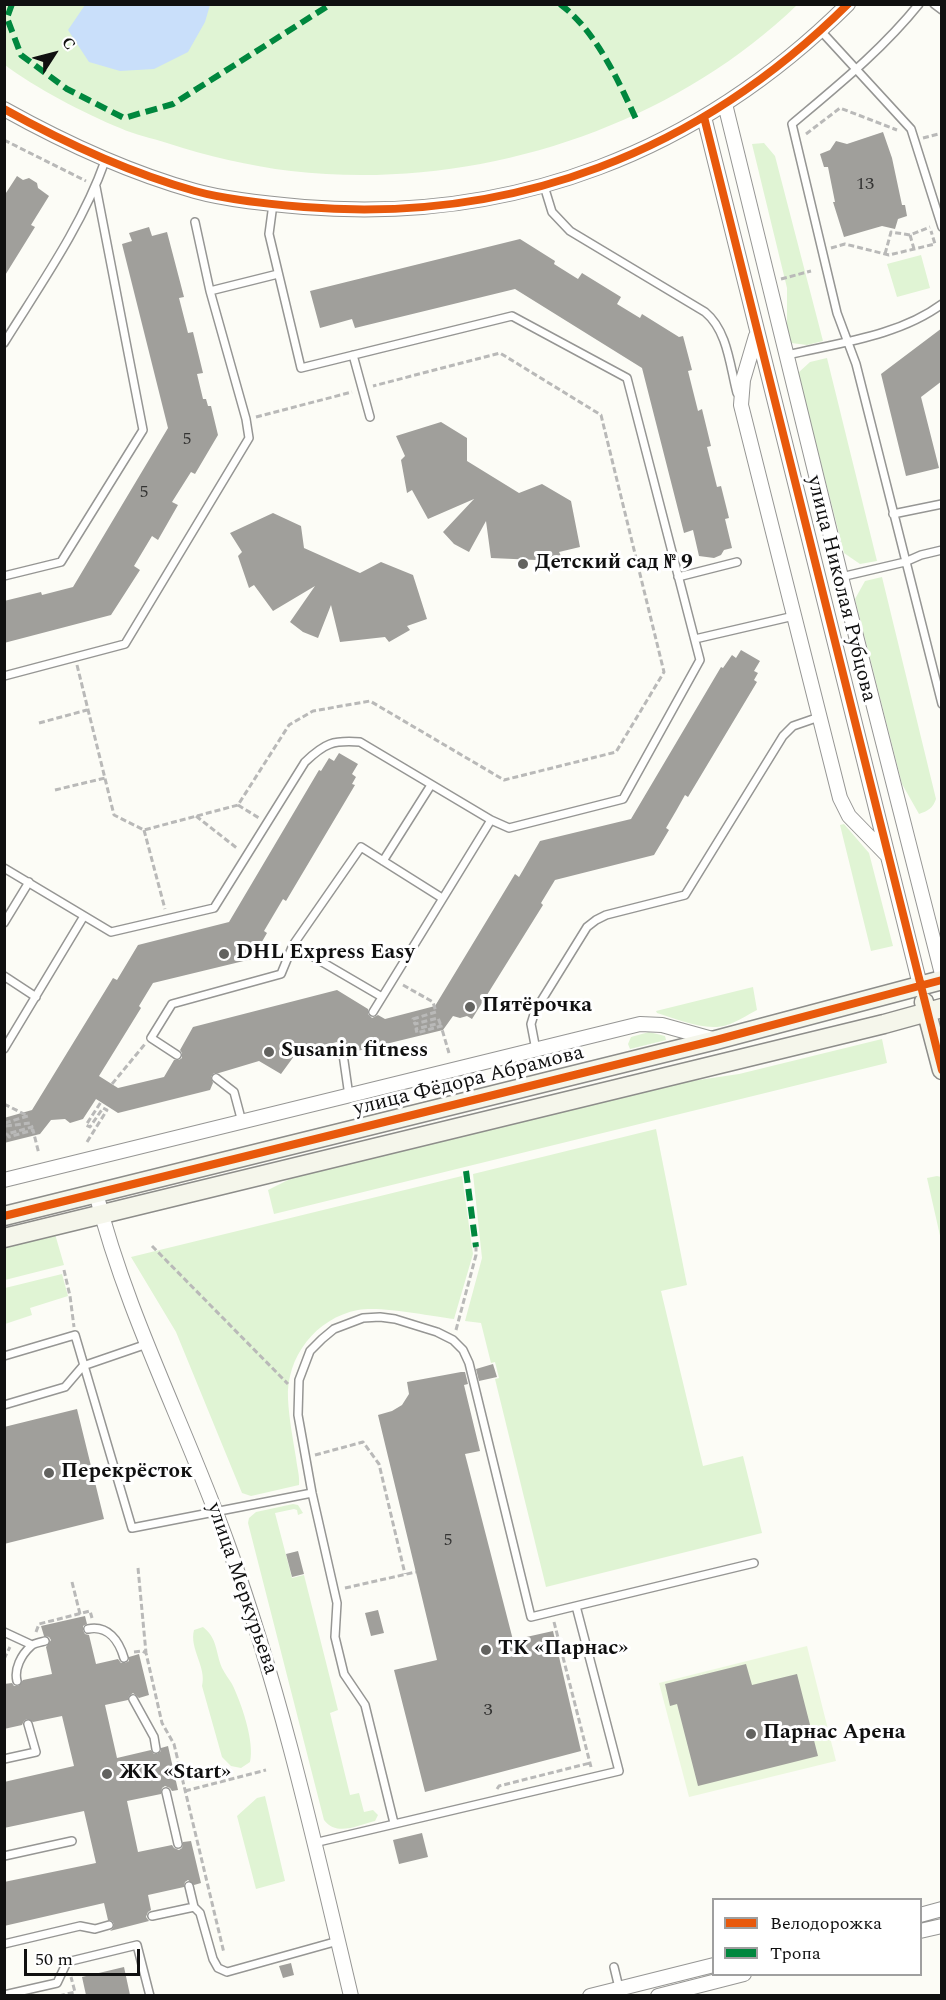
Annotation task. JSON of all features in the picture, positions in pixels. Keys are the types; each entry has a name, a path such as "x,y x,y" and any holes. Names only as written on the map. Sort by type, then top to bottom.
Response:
{"street":[{"path":"4,109 105,160 196,192 273,204 341,210 450,205 544,186 587,173 627,157 725,104 785,62 848,4"},
{"name":"улица Николая Рубцова","path":"725,104 841,578 942,974"},
{"name":"улица Николая Рубцова","path":"704,117 920,985 934,1010 942,1070"},
{"path":"757,334 743,380 741,405 819,717 840,798 849,816 888,857"},
{"name":"улица Фёдора Абрамова","path":"4,1216 716,1040 942,980"},
{"name":"улица Фёдора Абрамова","path":"4,1238 934,1010"},
{"path":"4,1180 640,1024 662,1025 716,1040"},
{"name":"улица Меркурьева","path":"96,1193 123,1285 216,1510 266,1657 351,1995"},
{"path":"922,1915 942,1909"},
{"path":"922,1931 942,1926"},
{"path":"590,1995 620,1992 712,1966"},
{"path":"658,1995 736,1976"}],"lane":[{"path":"919,4 904,23 856,71 792,124 837,313 856,364 942,704"},
{"path":"934,4 942,10"},
{"path":"821,31 911,129 942,227"},
{"path":"4,344 51,268 96,187 105,160"},
{"path":"544,186 552,212 570,231 705,312 714,320 722,334 741,405"},
{"path":"4,576 61,562 144,430 96,187"},
{"path":"4,868 111,932 214,908 305,762 321,747 341,740 360,741 491,820 510,828 623,799 700,660 627,378 512,316 301,368 269,234 273,204"},
{"path":"4,676 125,644 249,438 246,419 210,291 195,222"},
{"path":"210,291 278,274"},
{"path":"787,355 895,327 928,315 942,304"},
{"path":"353,355 370,417"},
{"path":"893,514 942,504"},
{"path":"841,578 942,550"},
{"path":"678,577 737,562"},
{"path":"695,639 794,616"},
{"path":"536,1050 531,1024 535,1011 587,927 606,915 685,895 783,736 794,726 819,717"},
{"path":"383,861 431,784"},
{"path":"373,1012 491,820"},
{"path":"177,1055 150,1038 172,1004 281,974 293,945 361,847 442,898"},
{"path":"4,923 29,882"},
{"path":"4,1049 84,916"},
{"path":"293,945 382,997"},
{"path":"4,976 36,997"},
{"path":"346,1048 343,1054 349,1096"},
{"path":"216,1078 234,1092 242,1122"},
{"path":"394,1823 365,1705 344,1674 335,1637 337,1603 312,1492 298,1415 299,1380 310,1351 328,1334 348,1322 380,1317 437,1332 453,1340 463,1350 469,1363 531,1617 754,1563"},
{"path":"4,1356 75,1335 132,1528 312,1492"},
{"path":"4,1406 65,1387 83,1366 147,1344"},
{"path":"314,1844 394,1823 619,1771 576,1606"},
{"path":"91,1628 101,1629 113,1636 118,1641 123,1656"},
{"path":"4,1632 32,1645"},
{"path":"17,1681 19,1662 32,1645 45,1641"},
{"path":"133,1699 154,1737 156,1749"},
{"path":"4,1759 36,1752 28,1724"},
{"path":"166,1792 178,1844"},
{"path":"4,1856 72,1841"},
{"path":"189,1886 194,1907 200,1913 213,1959 218,1968 227,1972 338,1941"},
{"path":"152,1916 194,1907"},
{"path":"4,1944 80,1926 95,1929 109,1925"},
{"path":"4,1995 57,1983 67,1962 137,1945 150,1995"},
{"path":"614,1967 620,1992"}],"path":[{"path":"804,136 840,108 904,133"},
{"path":"915,141 942,133"},
{"path":"4,140 96,187"},
{"path":"831,248 845,244 889,255 934,243 927,217"},
{"path":"885,254 891,232 910,235 930,227"},
{"path":"910,235 914,249"},
{"path":"828,238 833,255"},
{"path":"782,280 811,271"},
{"path":"75,657 114,815 144,830 237,805 289,725 313,711 370,701 504,780 616,752 664,672 601,415 500,353 246,419"},
{"path":"39,723 87,710"},
{"path":"55,790 105,778"},
{"path":"237,805 267,823"},
{"path":"196,816 247,855"},
{"path":"144,830 168,919"},
{"path":"392,979 433,1002 436,1012 413,1018 415,1024 438,1018 440,1023 416,1029 417,1033 441,1026 449,1053"},
{"path":"112,1084 150,1038"},
{"path":"87,1142 107,1110 103,1108 90,1127 86,1125 101,1102"},
{"path":"4,1104 28,1116 5,1123 6,1126 30,1123 32,1127 7,1134 9,1137 33,1130 39,1154"},
{"path":"152,1246 298,1394"},
{"path":"453,1340 477,1255 476,1247"},
{"path":"64,1269 75,1335"},
{"path":"306,1457 363,1442 379,1464 405,1574"},
{"path":"138,1568 146,1653 162,1723 174,1744 226,1958"},
{"path":"334,1590 416,1572"},
{"path":"72,1582 80,1614"},
{"path":"32,1645 39,1624 90,1611 91,1628"},
{"path":"552,1612 593,1777"},
{"path":"123,1656 142,1651 146,1653"},
{"path":"490,1801 499,1786 590,1763"},
{"path":"185,1791 266,1770"},
{"path":"59,1995 75,1992 71,1976 75,1969"}],"green space":[{"path":"4,5 797,5 745,49 688,87 627,118 562,143 496,161 428,172 359,175 291,171 228,160 132,133 91,115 60,100 5,65"},
{"path":"764,143 775,156 823,341 807,345 791,343 787,327 787,288 752,144"},
{"path":"921,255 930,288 897,297 887,264"},
{"path":"827,358 877,561 860,564 844,553 798,373 810,362"},
{"path":"882,577 936,799 930,809 919,814 902,784 855,599 865,581"},
{"path":"844,824 869,853 893,946 871,951 840,825"},
{"path":"753,987 757,1010 719,1027 701,1026 656,1011"},
{"path":"649,1032 665,1036 666,1040 630,1049 628,1044 631,1037"},
{"path":"882,1039 887,1063 274,1214 268,1190 300,1174 658,1086 739,1074"},
{"path":"656,1129 687,1285 661,1291 703,1466 743,1456 762,1533 546,1587 495,1379 499,1378 495,1362 491,1363 481,1323 465,1321 482,1258 473,1174"},
{"path":"462,1176 473,1254 454,1319 368,1309 343,1314 329,1321 306,1342 298,1354 289,1383 289,1414 299,1485 251,1496 242,1493 176,1332 131,1257"},
{"path":"941,1177 941,1240 927,1178"},
{"path":"55,1234 64,1265 5,1280 4,1246"},
{"path":"62,1274 68,1296 30,1308 32,1315 5,1324 5,1288"},
{"path":"293,1504 298,1505 303,1513 298,1515 297,1510 294,1509 275,1513 292,1578 304,1575 338,1710 330,1713 350,1795 359,1793 364,1812 373,1810 378,1815 375,1821 348,1828 335,1828 324,1820 248,1523 249,1518 256,1512"},
{"path":"203,1627 214,1641 222,1668 236,1692 246,1722 251,1754 250,1762 241,1768 231,1766 222,1757 202,1686 202,1672 193,1637 194,1630"},
{"name":"Парнас Арена","path":"807,1646 836,1761 689,1797 659,1683"},
{"path":"265,1796 285,1881 256,1889 237,1816 257,1798"}],"water":[{"path":"85,5 210,5 205,22 188,52 154,69 120,71 89,62 68,30"}],"building":[{"path":"883,132 907,216 898,219 895,229 882,226 844,237 833,202 835,202 828,167 824,167 820,154 830,150 836,141 847,144"},
{"path":"17,176 23,180 29,178 37,183 38,188 49,196 31,225 35,227 4,277 4,196"},
{"path":"149,227 152,236 167,232 184,297 179,298 188,333 193,332 203,373 197,374 203,399 206,399 208,406 211,406 218,435 195,474 191,472 172,502 178,505 158,540 152,536 134,566 140,570 111,615 4,643 4,601 73,587 168,428 122,244 132,241 129,233"},
{"path":"520,239 578,279 582,273 621,297 617,304 640,318 642,314 679,337 683,336 692,370 688,371 698,411 702,409 711,446 707,447 717,487 721,486 729,518 725,519 732,548 724,550 721,555 714,558 699,556 693,530 684,533 642,368 515,289 355,328 352,319 320,328 310,291"},
{"path":"942,328 942,381 921,397 939,468 906,476 881,374"},
{"path":"441,422 467,438 467,461 519,493 542,484 571,501 580,547 559,552 561,556 538,565 536,560 491,558 486,521 469,552 454,544 443,532 474,499 428,519 412,490 407,493 401,460 405,456 396,436"},
{"path":"273,513 301,526 304,548 360,573 381,562 413,575 427,619 407,626 410,630 389,642 385,637 340,642 331,605 318,638 303,632 290,622 315,586 273,611 254,585 249,588 238,556 242,552 230,533"},
{"path":"741,650 760,661 754,671 758,673 754,680 757,682 688,797 685,795 666,828 669,830 654,855 555,880 541,903 543,905 472,1019 467,1016 460,1018 453,1016 443,1030 353,1052 349,1043 342,1045 337,1042 297,1052 281,1074 259,1061 214,1073 211,1077 213,1083 210,1090 118,1113 96,1099 83,1119 70,1123 65,1119 51,1120 40,1134 4,1143 4,1118 32,1110 113,978 117,980 138,945 229,922 319,770 321,771 329,758 334,761 339,753 358,764 352,774 356,777 352,784 355,785 286,901 283,899 264,931 267,933 252,959 153,983 139,1006 141,1008 99,1076 118,1088 164,1077 174,1060 182,1058 180,1050 193,1027 337,990 368,1009 368,1014 372,1018 378,1015 385,1019 435,1006 515,874 519,877 540,841 631,819 721,667 723,668 732,655 736,658"},
{"path":"493,1364 497,1377 479,1381 476,1369"},
{"path":"465,1372 468,1384 464,1385 480,1451 465,1454 513,1640 553,1631 581,1751 425,1792 394,1670 437,1660 378,1415 402,1405 409,1394 407,1382"},
{"name":"Перекрёсток","path":"77,1409 104,1519 4,1544 4,1427"},
{"path":"298,1551 304,1574 292,1577 286,1554"},
{"path":"378,1610 384,1633 371,1636 365,1613"},
{"name":"ЖК «Start»","path":"85,1616 87,1624 83,1626 83,1630 89,1635 96,1664 118,1659 121,1663 125,1663 129,1661 129,1657 139,1654 149,1695 139,1698 133,1693 128,1700 105,1705 117,1758 151,1750 157,1754 161,1748 168,1746 178,1790 172,1791 165,1786 161,1794 127,1801 138,1852 172,1845 179,1850 183,1842 191,1841 201,1883 194,1885 188,1880 184,1887 148,1895 151,1910 146,1917 149,1921 110,1931 114,1924 108,1920 104,1903 4,1926 4,1882 96,1863 84,1811 4,1828 4,1782 74,1766 62,1716 33,1722 27,1719 22,1725 4,1729 4,1684 12,1683 18,1686 23,1680 52,1674 46,1647 51,1640 44,1636 41,1626"},
{"name":"Парнас Арена","path":"746,1664 752,1685 797,1674 818,1756 698,1786 677,1704 670,1706 665,1684"},
{"path":"422,1833 428,1857 399,1864 393,1840"},
{"path":"291,1963 294,1975 283,1978 279,1966"},
{"path":"124,1967 130,1995 86,1995 82,1977"}],"marked path":[{"path":"12,4 7,18 21,55 67,89 124,118 173,104 331,4"},
{"path":"560,4 585,28 605,57 636,119"},
{"path":"466,1171 476,1247"}],"cycle path":[{"path":"4,109 73,145 121,166 207,194 304,207 382,209 457,203 529,189 599,167 666,138 730,101 790,56 848,4"},
{"path":"704,117 942,1070"},
{"path":"4,1216 716,1040 942,980"}],"place":[{"name":"Детский сад № 9","path":"523,564"},
{"name":"DHL Express Easy","path":"224,954"},
{"name":"Пятёрочка","path":"470,1007"},
{"name":"Susanin fitness","path":"269,1052"},
{"name":"Перекрёсток","path":"49,1473"},
{"name":"ТК «Парнас»","path":"486,1650"},
{"name":"Парнас Арена","path":"751,1734"},
{"name":"ЖК «Start»","path":"107,1774"}]}
